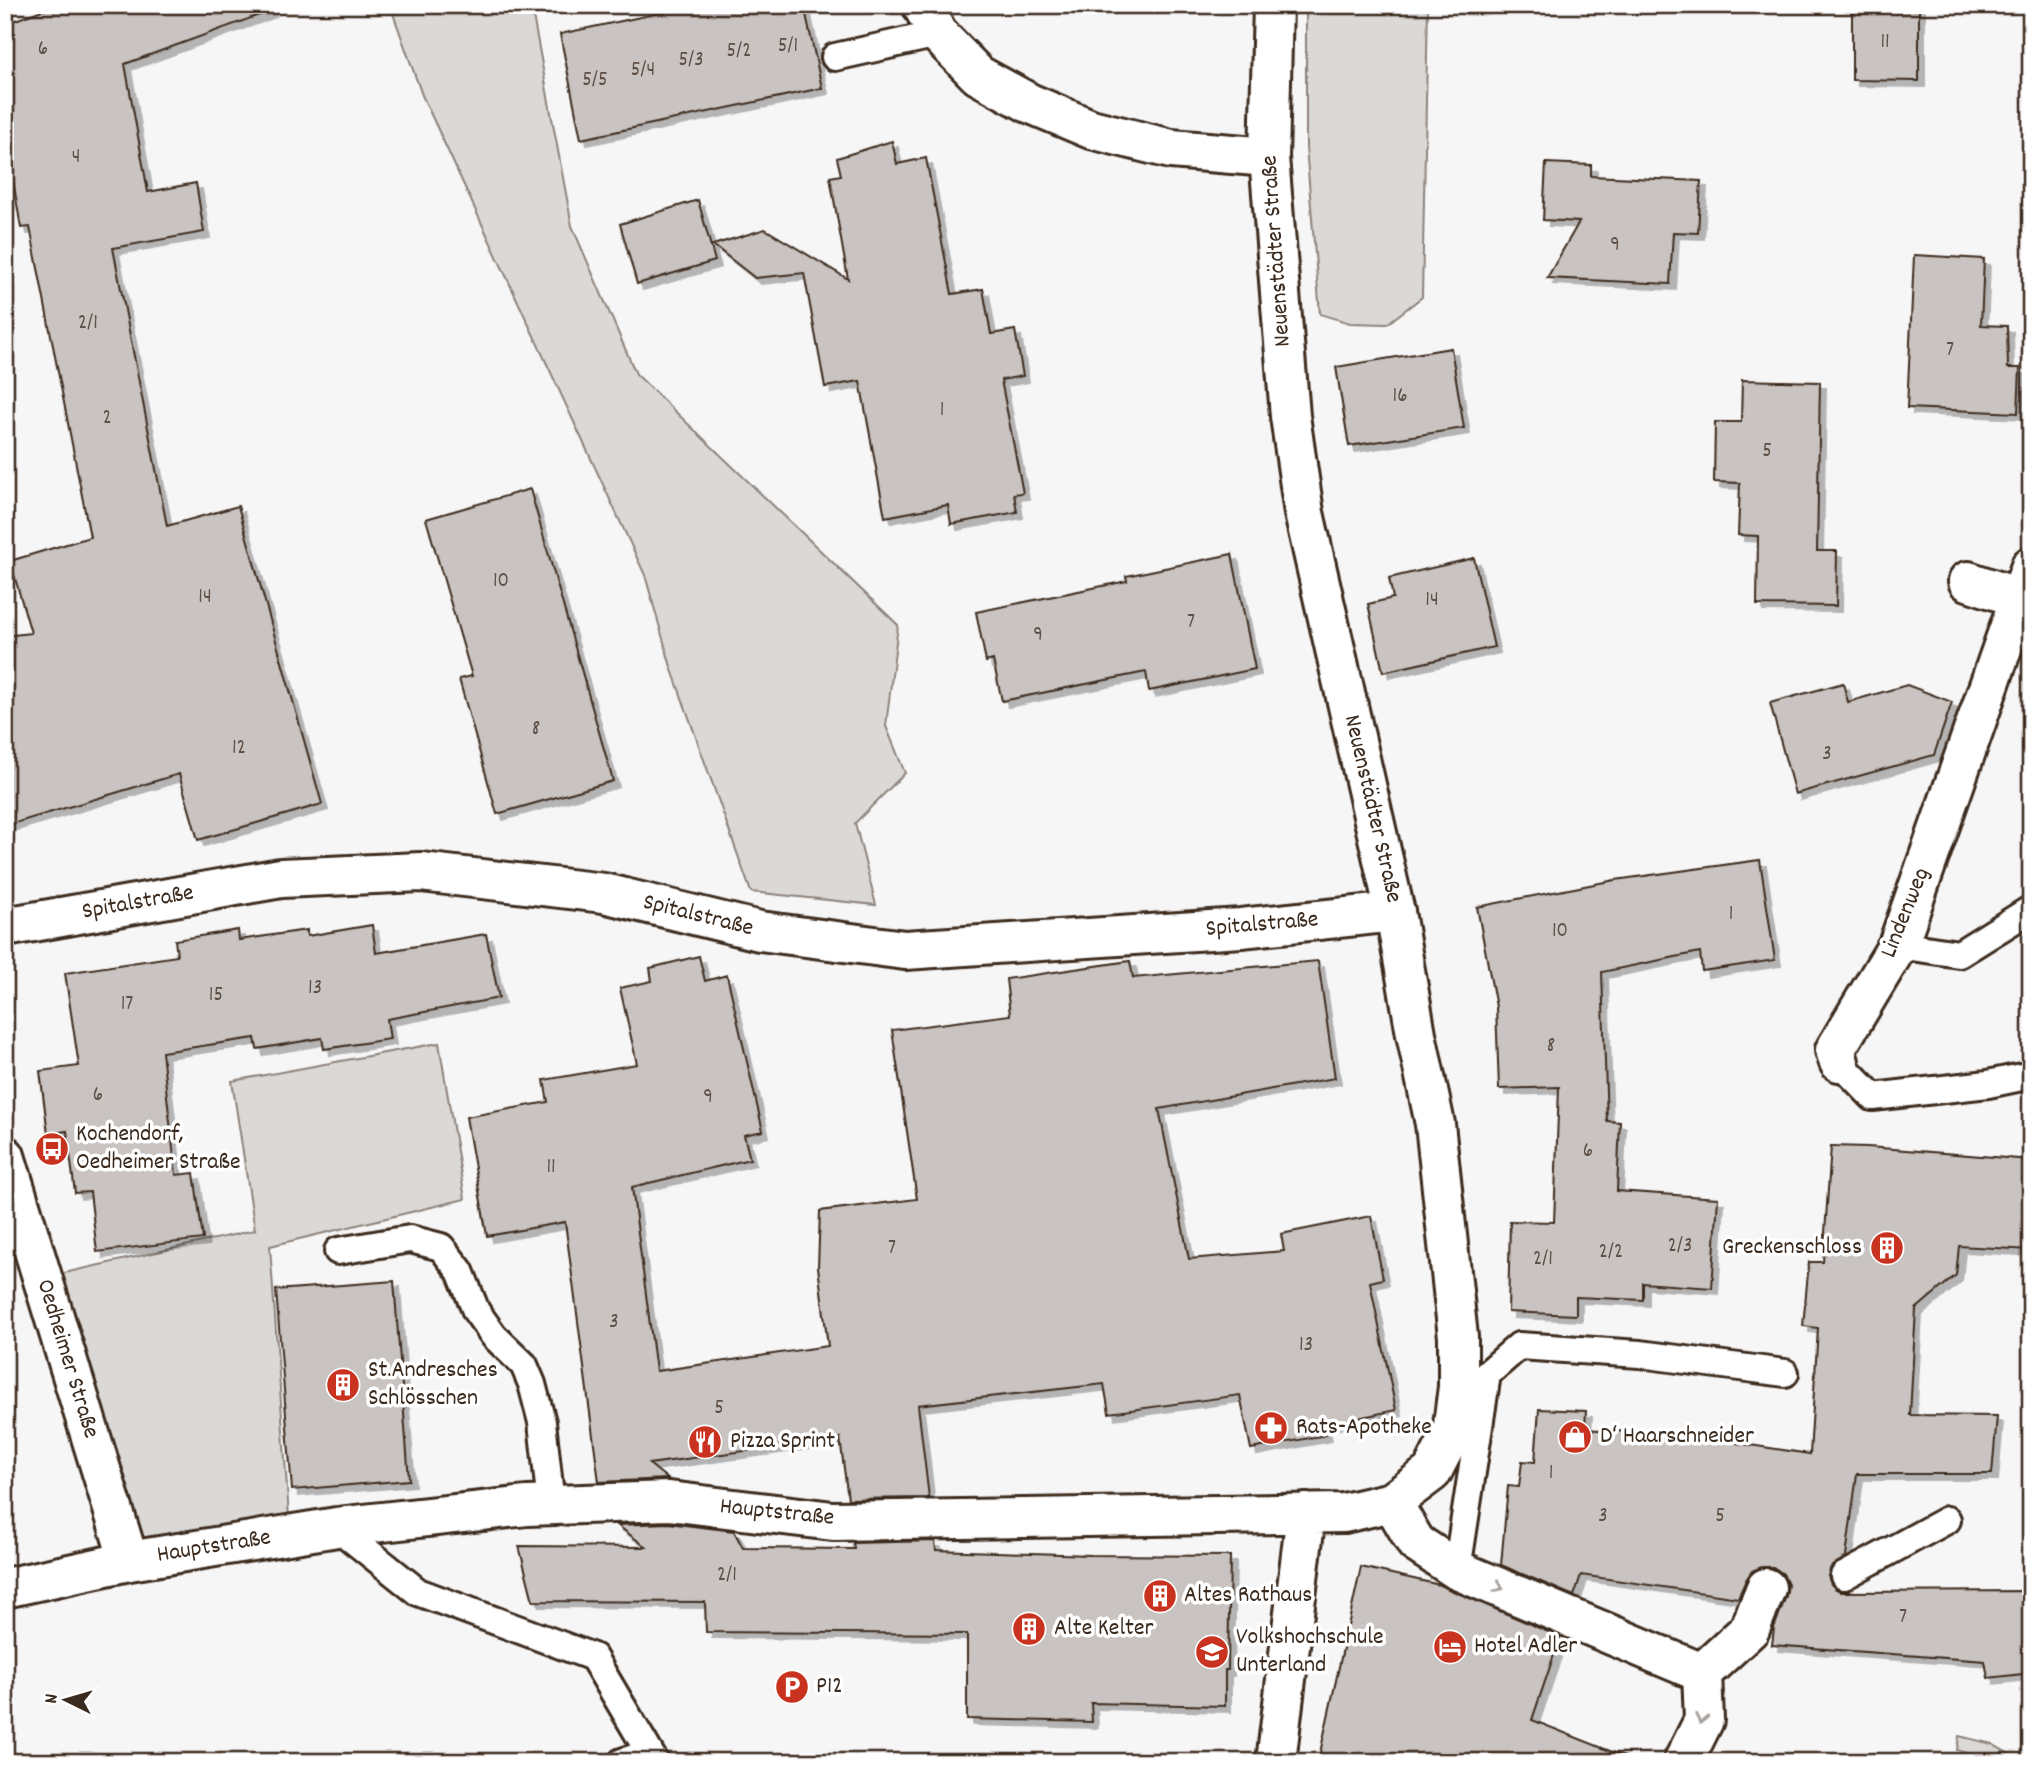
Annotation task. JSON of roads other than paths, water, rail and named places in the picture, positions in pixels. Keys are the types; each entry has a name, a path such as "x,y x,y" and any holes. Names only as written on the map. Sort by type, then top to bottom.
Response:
{"street":[{"name":"Neuenstädter Straße","path":"1273,5 1269,157 1290,416 1304,513 1395,912 1435,1124 1458,1349 1458,1387 1452,1433 1432,1472 1392,1502 1344,1513 1306,1513"},
{"path":"930,20 978,75 1029,103 1091,129 1171,149 1269,157"},
{"name":"Lindenweg","path":"1839,1062 1835,1050 1898,945 2025,582 1968,581"},
{"name":"Spitalstraße","path":"5,927 281,878 421,872 604,893 760,931 905,950 1241,928 1395,912"},
{"name":"Oedheimer Straße","path":"5,1156 129,1561"},
{"name":"Hauptstraße","path":"5,1588 129,1561 337,1527 551,1505 669,1501 833,1521 1306,1513"},
{"path":"1392,1502 1416,1543 1457,1570 1702,1673"},
{"path":"1276,1762 1306,1513"},
{"path":"1683,1762 1704,1720 1702,1673 1750,1629 1773,1587"}],"lane":[{"path":"835,57 930,20"},
{"path":"1898,945 1959,954 2031,909"},
{"name":"Lindenweg","path":"1839,1062 1873,1097 1988,1084 2031,1075"},
{"path":"338,1251 410,1240 441,1247 460,1271 476,1311 494,1336 524,1365 541,1422 551,1505"},
{"path":"1457,1570 1487,1374 1519,1346 1640,1354 1785,1373"},
{"path":"1844,1576 1947,1520"},
{"path":"337,1527 418,1592 593,1657 652,1757 622,1762"}],"place":[{"name":"Kochendorf, Oedheimer Straße","path":"52,1149"},
{"name":"Greckenschloss","path":"1887,1248"},
{"name":"St.Andresches Schlösschen","path":"343,1385"},
{"name":"Rats-Apotheke","path":"1271,1428"},
{"name":"D‘ Haarschneider","path":"1575,1437"},
{"name":"Pizza Sprint","path":"705,1442"},
{"name":"Altes Rathaus","path":"1160,1596"},
{"name":"Alte Kelter","path":"1029,1629"},
{"name":"Hotel Adler","path":"1450,1647"},
{"name":"Volkshochschule Unterland","path":"1212,1652"},
{"name":"P12","path":"792,1687"}]}
